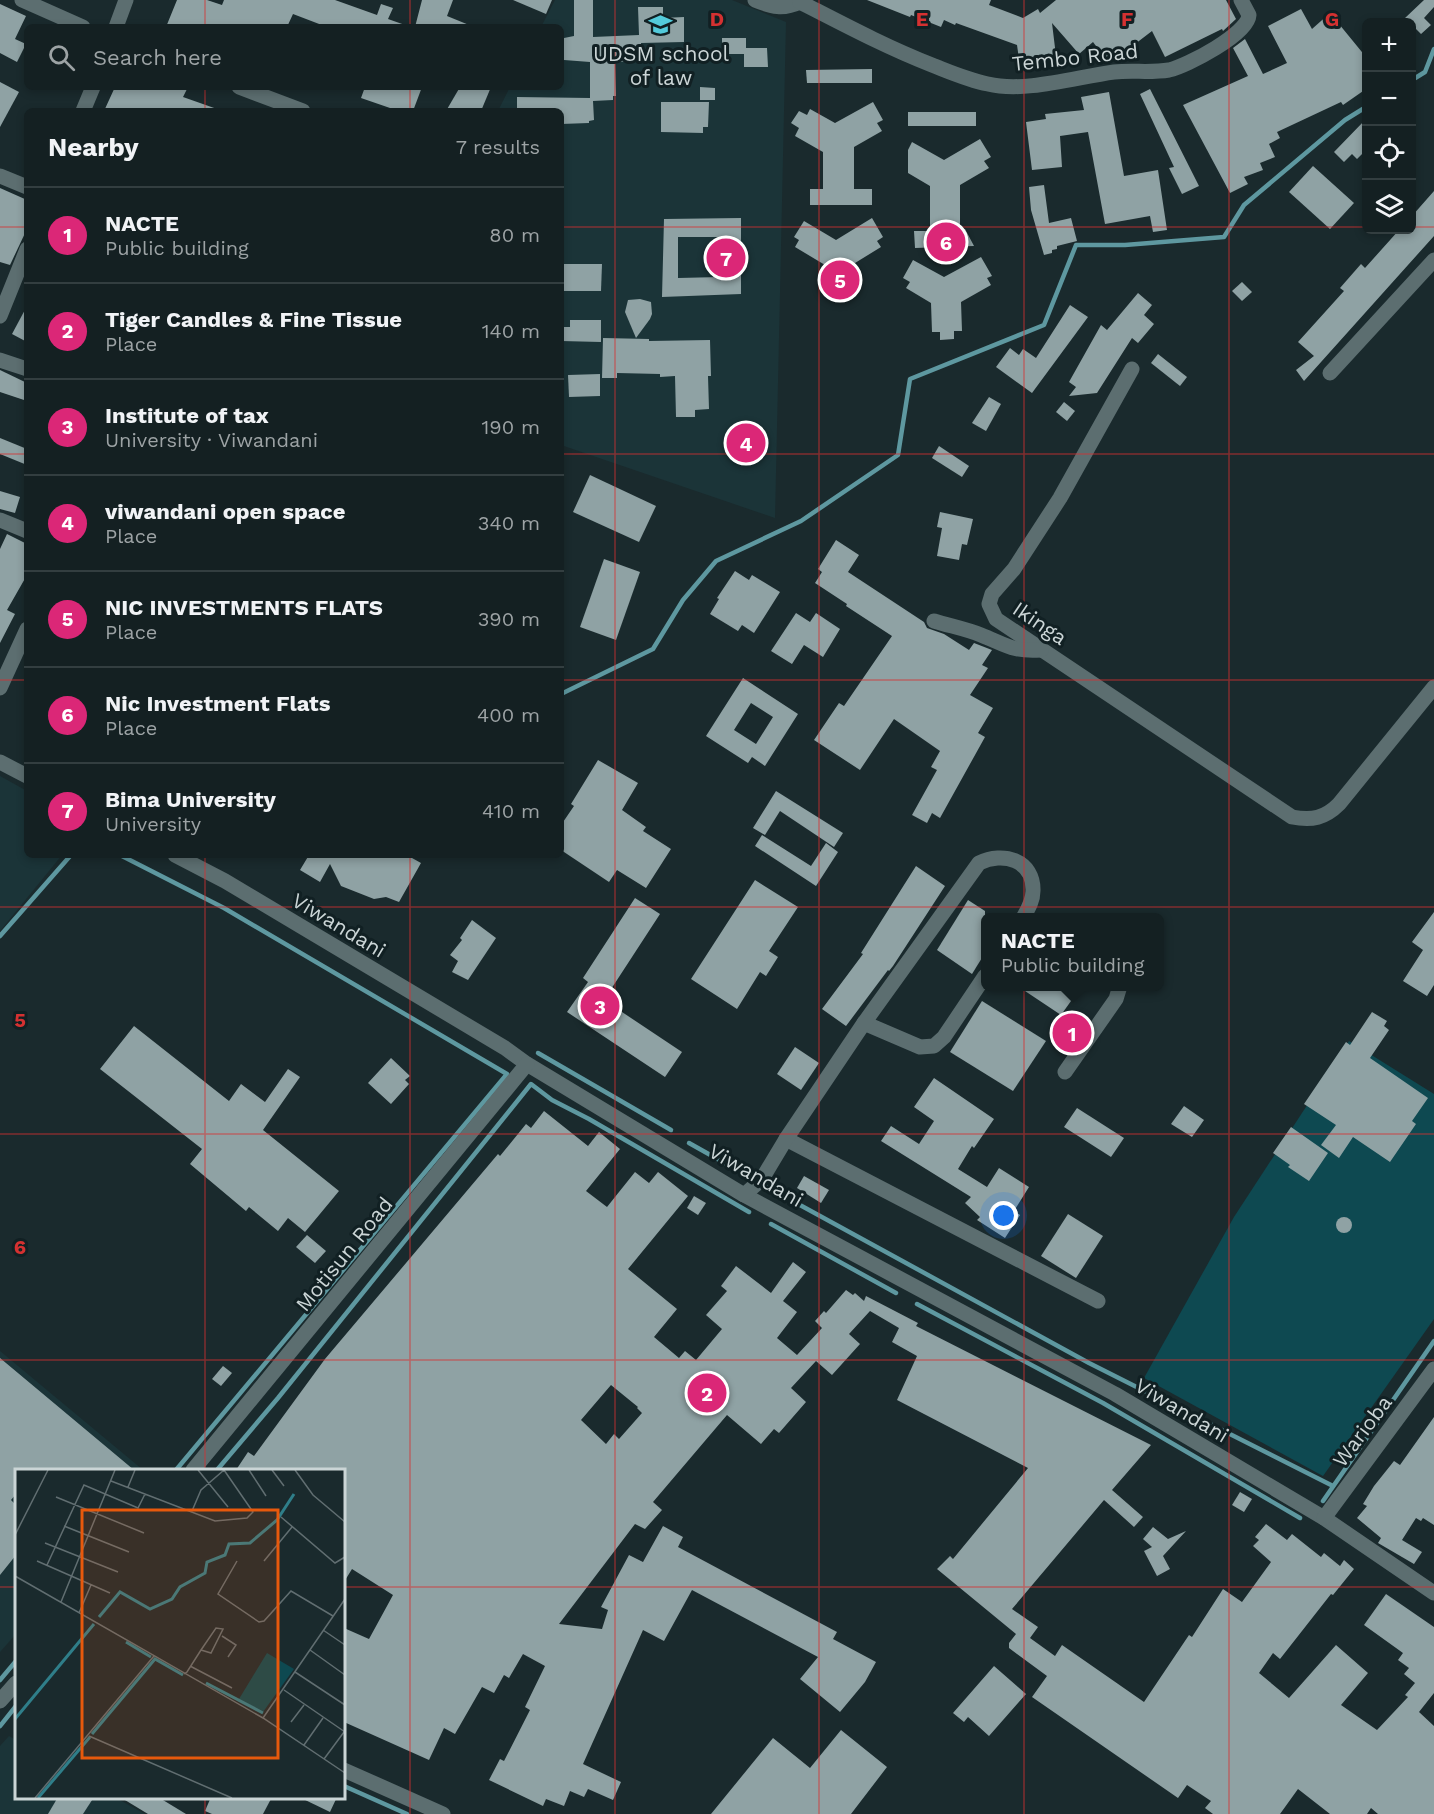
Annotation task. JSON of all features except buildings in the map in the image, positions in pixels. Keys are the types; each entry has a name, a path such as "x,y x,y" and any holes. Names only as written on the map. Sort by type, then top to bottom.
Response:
{"street":[{"path":"22,0 76,24"},
{"path":"117,24 126,0"},
{"path":"755,0 780,8 790,7 800,1"},
{"name":"Tembo Road","path":"800,1 889,48 970,80 1011,87 1116,72 1169,69 1208,54 1241,28 1249,20 1248,9 1241,0"},
{"path":"84,108 92,90"},
{"path":"247,90 295,108"},
{"path":"0,176 24,186"},
{"path":"0,316 24,256"},
{"path":"1330,374 1434,260"},
{"path":"0,360 24,368"},
{"name":"Ikinga","path":"1132,369 1060,498 1014,569 992,594 988,604 996,619 1292,817 1305,820 1324,816 1339,804 1434,687"},
{"path":"0,520 24,530"},
{"path":"934,621 979,634 1012,649 1041,650"},
{"path":"0,688 24,636"},
{"path":"0,762 24,774"},
{"path":"744,1195 762,1179 786,1139 864,1023 980,863 999,856 1010,858 1027,870 1032,879 1033,890 1032,900 1026,913"},
{"name":"Viwandani","path":"181,858 225,881 505,1048 527,1064 744,1195 1115,1394 1324,1518 1434,1593"},
{"path":"864,1023 920,1047 934,1046 944,1037 981,982"},
{"path":"1065,1072 1116,999 1119,991"},
{"name":"Motisun Road","path":"194,1469 527,1064"},
{"path":"786,1139 1098,1300"},
{"name":"Warioba","path":"1324,1518 1434,1369"},
{"path":"0,1701 15,1684"},
{"path":"345,1770 442,1814"}],"shaded area":[{"path":"555,0 732,0 786,22 775,518 564,446 564,108 500,108 508,90 564,90 564,24 543,24"},
{"path":"0,776 24,789 24,858 60,858 0,931"},
{"path":"1349,1041 1434,1094 1434,1319 1323,1476 1144,1378 1234,1217"},
{"path":"0,1351 142,1469 15,1469 15,1635 0,1652"},
{"path":"9,1736 15,1739 15,1799 118,1799 145,1814 0,1814 0,1746"}],"waterway":[{"path":"1416,78 1425,72 1434,49"},
{"path":"564,693 653,649 683,600 716,561 801,521 898,455 910,379 1044,325 1076,245 1125,245 1224,237 1244,205 1345,120 1362,109"},
{"path":"0,936 68,858"},
{"path":"126,858 224,908 507,1074 177,1469"},
{"path":"538,1053 671,1130"},
{"path":"218,1469 278,1398 531,1084 552,1100 749,1212"},
{"path":"689,1143 746,1175"},
{"path":"767,1187 1089,1363 1333,1486"},
{"path":"771,1224 896,1293"},
{"path":"917,1304 1103,1403 1300,1518"},
{"path":"1323,1501 1434,1341"},
{"path":"0,1680 15,1662"},
{"path":"0,1726 15,1707"},
{"path":"345,1786 407,1814"}],"place":[{"name":"UDSM school of law","path":"661,25"},
{"name":"Nic Investment Flats","path":"946,242"},
{"name":"Bima University","path":"726,258"},
{"name":"NIC INVESTMENTS FLATS","path":"840,280"},
{"name":"viwandani open space","path":"746,443"},
{"name":"Institute of tax","path":"600,1006"},
{"name":"NACTE","path":"1072,1033"},
{"name":"Tiger Candles & Fine Tissue","path":"707,1393"}]}
